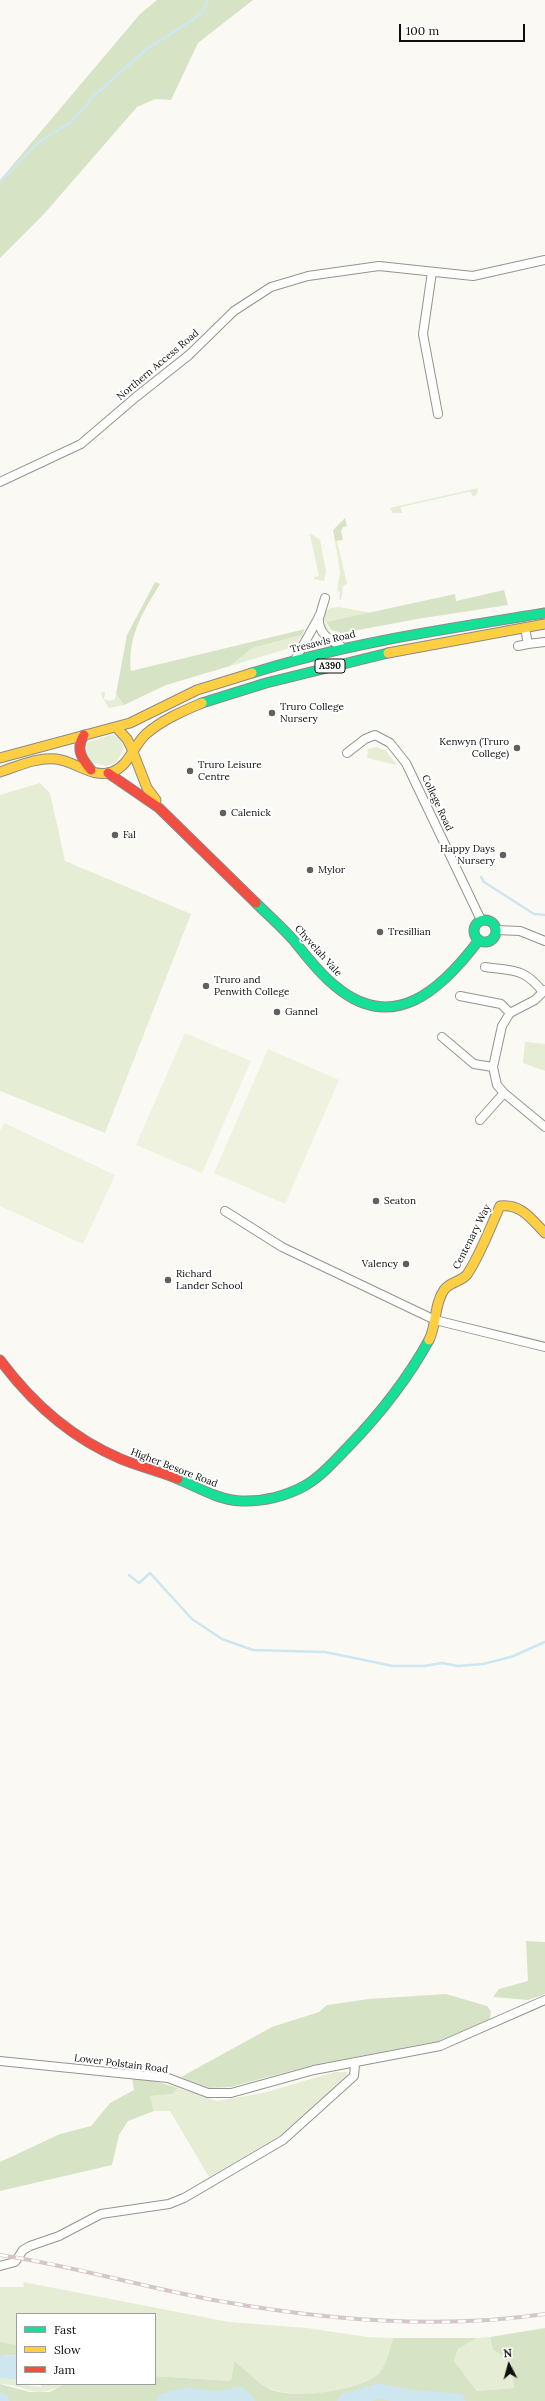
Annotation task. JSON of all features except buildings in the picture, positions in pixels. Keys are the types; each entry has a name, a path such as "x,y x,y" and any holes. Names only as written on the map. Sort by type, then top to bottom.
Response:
{"main road":[{"name":"Tresawls Road","path":"116,727 137,721 206,686 294,660 344,648 545,613"},
{"name":"A390","path":"108,773 122,767 145,734 178,714 244,689 390,652 545,624"},
{"name":"A390","path":"0,758 116,727"},
{"path":"116,727 127,738 133,751"},
{"path":"84,736 80,743 79,754 91,770"},
{"name":"Chyvelah Vale","path":"133,751 147,788 160,807 286,933 327,979 340,991 354,999 382,1007 403,1005 421,999 455,969 479,940 491,940 496,930"},
{"path":"0,772 31,762 54,759 91,770 108,773"},
{"name":"Chyvelah Vale","path":"108,773 160,807"},
{"path":"479,940 475,935 474,928 481,920 490,921 496,930"},
{"name":"Centenary Way","path":"435,1320 436,1307 446,1287 468,1274 500,1206 505,1205 518,1208 545,1233"},
{"name":"Higher Besore Road","path":"0,1360 24,1391 45,1411 67,1428 104,1451 128,1462 169,1475 204,1492 233,1500 256,1500 287,1493 306,1485 330,1466 390,1401 421,1354 434,1327 435,1320"}],"street":[{"name":"Northern Access Road","path":"0,482 81,444 136,397 189,355 234,311 271,287 308,276 379,266 473,276 545,260"},
{"path":"432,272 423,334 428,368 438,414"},
{"path":"294,660 304,646 320,615 325,598"},
{"path":"320,615 320,626 323,634 344,648"},
{"path":"525,628 528,644"},
{"path":"518,646 545,642"},
{"name":"College Road","path":"347,753 365,739 376,735 390,743 400,754 418,784 481,920"},
{"path":"496,930 520,931 545,941"},
{"path":"485,967 521,972 532,978 544,991 535,1000 510,1013 502,1026 498,1038 493,1067 497,1084 504,1093 545,1127"},
{"path":"460,996 501,1004 510,1013"},
{"path":"442,1037 474,1064 493,1067"},
{"path":"480,1120 504,1093"},
{"path":"225,1210 282,1247 435,1320 545,1347"},
{"name":"Lower Polstain Road","path":"0,2061 168,2078 208,2093 231,2093 314,2070 355,2064 440,2046 545,2000"},
{"path":"0,2266 15,2262 23,2250 30,2246 59,2236 101,2214 169,2204 184,2198 284,2140 354,2076 355,2064"}],"green space":[{"path":"157,0 253,0 198,43 171,100 155,99 137,107 44,214 0,258 0,180 140,14"},
{"path":"478,488 477,494 473,497 471,492 468,492 401,507 402,513 393,513 390,508"},
{"path":"345,518 347,526 343,527 341,531 343,540 335,541 333,530"},
{"path":"311,534 320,540 326,571 324,581 314,579 314,577 319,576 310,535 304,536"},
{"path":"335,541 337,541 347,584 343,586 341,600 339,599 340,592 337,591 340,572"},
{"path":"155,582 160,584 142,615 131,647 131,671 305,629 302,635 252,648 230,666 166,685 124,705 116,694 127,635"},
{"path":"504,590 508,605 417,619 342,633 331,630 326,622 455,594 456,601"},
{"path":"339,607 372,613 325,622 330,631 326,632 323,627 323,614 330,608"},
{"path":"302,635 296,645 290,648 230,666 252,648"},
{"path":"102,692 105,692 104,699 109,701 115,699 116,694 124,705 109,708 101,695"},
{"path":"111,735 119,737 124,749 116,762 107,766 92,763 84,750 88,742"},
{"path":"376,747 385,750 397,765 367,758 368,749"},
{"path":"40,783 50,793 65,861 191,914 105,1133 0,1091 0,795"},
{"path":"185,1033 251,1061 202,1173 136,1145"},
{"path":"525,1042 545,1044 545,1071 523,1063"},
{"path":"268,1049 339,1080 285,1204 214,1173"},
{"path":"4,1123 115,1175 83,1244 0,1206 0,1131"},
{"path":"526,1941 545,1942 545,1994 528,2000 493,1997 499,1989 528,1981"},
{"path":"446,1994 487,2006 491,2011 490,2019 439,2041 313,2065 230,2087 210,2088 181,2077 272,2027 319,2012 327,2005 369,1999"},
{"path":"335,2072 347,2072 348,2075 281,2135 209,2177 170,2111 154,2111 150,2096 172,2094 178,2088 217,2101 263,2093"},
{"path":"132,2077 155,2081 178,2088 172,2094 150,2096 154,2111 128,2121 119,2135 112,2165 0,2191 0,2162 60,2134 91,2126 110,2103 134,2090"},
{"path":"23,2282 229,2322 307,2328 367,2337 393,2338 386,2361 380,2372 371,2379 358,2385 328,2392 296,2394 271,2389 256,2380 234,2361 231,2381 156,2376 156,2313 16,2313 16,2345 0,2342 0,2287 24,2287"},
{"path":"545,2328 545,2401 0,2401 0,2384 30,2392 50,2392 62,2385 156,2385 156,2376 231,2381 234,2361 256,2380 270,2389 294,2394 327,2392 344,2389 372,2379 382,2369 393,2338 477,2338 458,2349 454,2361 477,2391 514,2388 511,2361 493,2350 490,2337"},
{"path":"490,2337 493,2350 511,2361 515,2388 477,2391 454,2361 458,2349 477,2338"},
{"path":"0,2342 16,2345 16,2355 0,2356"},
{"path":"0,2378 16,2380 16,2385 41,2387 41,2385 62,2385 53,2389 38,2392 0,2384"}],"water":[{"path":"16,2355 16,2380 0,2378 0,2356"}],"waterway":[{"path":"0,182 39,142 71,122 95,95 144,51 201,14 208,0"},
{"path":"481,877 484,882 534,914 545,915"},
{"path":"129,1575 139,1583 150,1573 192,1619 222,1639 253,1650 325,1652 393,1666 424,1666 442,1663 458,1666 483,1664 511,1657 545,1642"},
{"path":"345,2401 379,2391 415,2398 458,2401"},
{"path":"164,2401 186,2395 217,2399 238,2394 247,2401"}],"railway":[{"path":"0,2255 55,2265 219,2301 259,2308 341,2318 423,2322 505,2319 545,2314"}],"traffic: fast":[{"path":"252,673 288,662 360,645 545,613"},
{"path":"202,703 266,683 388,653"},
{"path":"256,903 281,927 313,965 334,985 356,1000 376,1006 396,1006 415,1000 432,989 449,975 479,940"},
{"path":"485,920 493,923 496,931 493,939 485,942 477,939 474,931 477,923 485,920"},
{"path":"178,1479 217,1496 241,1501 275,1498 299,1489 328,1468 360,1435 402,1383 421,1355 429,1340"}],"traffic: slow":[{"path":"388,653 545,624"},
{"path":"0,758 130,723 197,690 252,673"},
{"path":"0,772 28,762 42,759 63,760 98,773 105,774 112,772 127,761 142,739 152,729 173,716 202,703"},
{"path":"116,727 127,739 133,751"},
{"path":"133,752 147,788 156,800"},
{"path":"429,1340 432,1334 439,1301 444,1290 466,1276 481,1249 500,1206 514,1207 520,1210 531,1218 545,1233"}],"traffic: jam":[{"path":"84,735 81,740 80,749 82,758 91,770"},
{"path":"108,773 159,808 256,903"},
{"path":"0,1360 25,1391 69,1430 86,1441 121,1459 178,1479"}],"place":[{"name":"Truro College Nursery","path":"272,713"},
{"name":"Kenwyn (Truro College)","path":"517,748"},
{"name":"Truro Leisure Centre","path":"190,771"},
{"name":"Calenick","path":"223,813"},
{"name":"Fal","path":"115,835"},
{"name":"Happy Days Nursery","path":"503,855"},
{"name":"Mylor","path":"310,870"},
{"name":"Tresillian","path":"380,932"},
{"name":"Truro and Penwith College","path":"206,986"},
{"name":"Gannel","path":"277,1012"},
{"name":"Seaton","path":"376,1201"},
{"name":"Valency","path":"406,1264"},
{"name":"Richard Lander School","path":"168,1280"}]}
